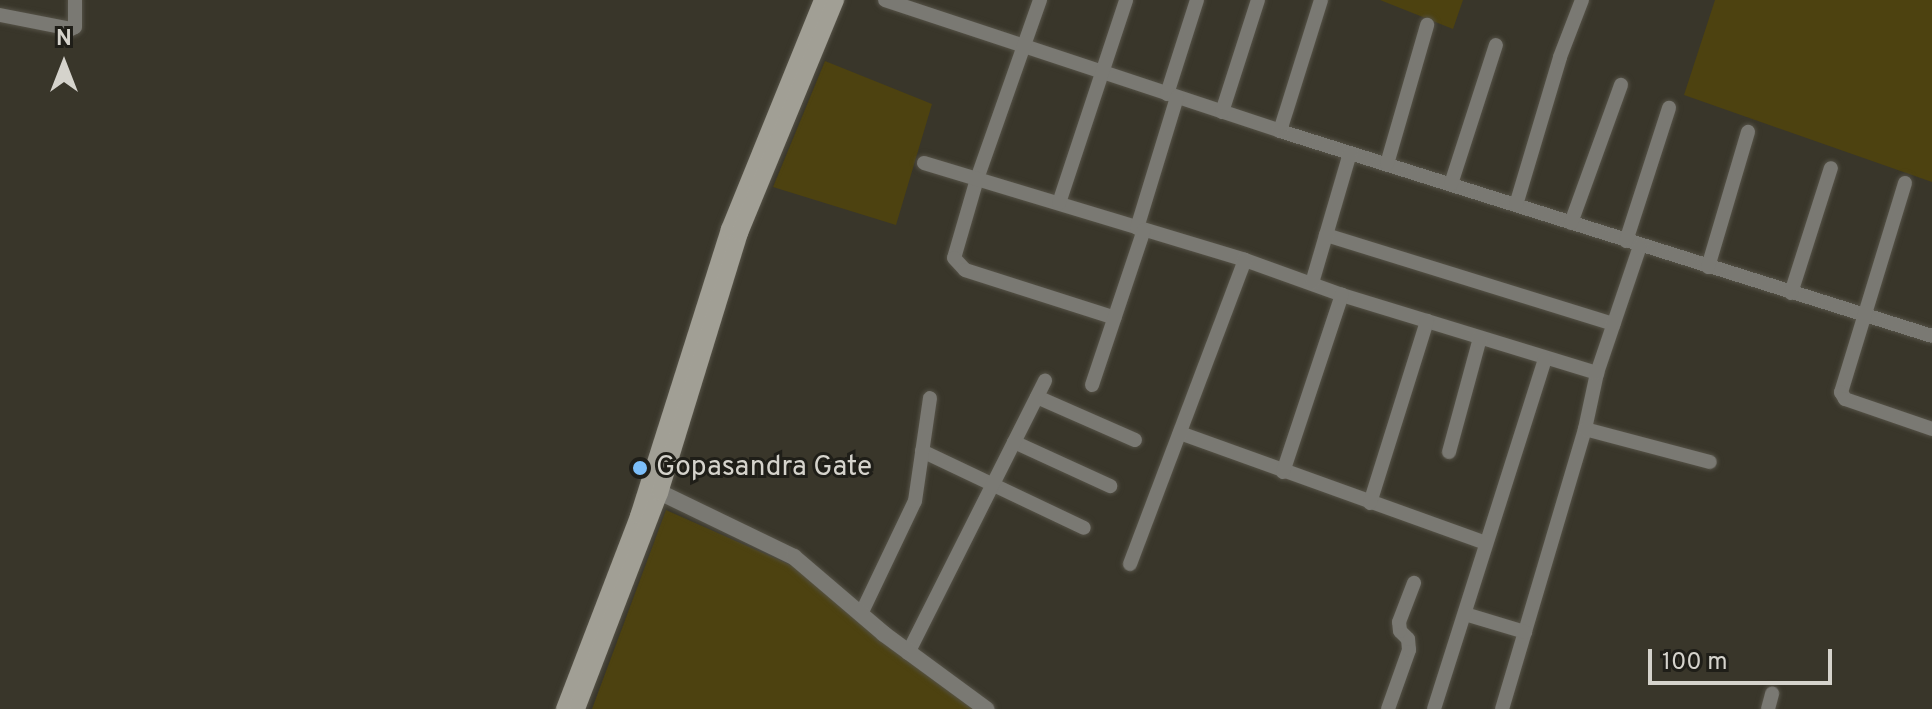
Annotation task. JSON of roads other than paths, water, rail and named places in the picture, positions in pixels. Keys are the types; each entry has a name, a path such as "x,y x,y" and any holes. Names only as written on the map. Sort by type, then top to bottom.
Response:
{"main road":[{"path":"564,709 654,490 729,229 822,0"},
{"path":"577,709 740,233 836,0"}],"street":[{"path":"0,15 71,29 75,27 75,0"},
{"path":"885,0 1102,74 1932,336"},
{"path":"1040,0 977,179 954,258 965,270 1115,318"},
{"path":"1059,203 1126,0"},
{"path":"1092,385 1141,229 1197,0"},
{"path":"1222,112 1258,0"},
{"path":"1280,131 1320,3 1304,0"},
{"path":"1516,205 1560,57 1582,0"},
{"path":"1387,164 1427,25"},
{"path":"1451,184 1496,45"},
{"path":"1571,223 1621,85"},
{"path":"1502,709 1585,429 1597,373 1614,324 1669,108"},
{"path":"1708,267 1748,132"},
{"path":"1312,283 1350,153"},
{"path":"924,163 1245,260 1342,295 1597,373"},
{"path":"1791,293 1831,168"},
{"path":"1905,183 1863,314 1842,396 1932,429"},
{"path":"1326,235 1614,324"},
{"path":"1130,564 1245,260"},
{"path":"1283,472 1342,295"},
{"path":"1370,503 1427,321"},
{"path":"1449,452 1480,338"},
{"path":"1434,709 1545,359"},
{"path":"908,653 1045,381"},
{"path":"1037,397 1135,440"},
{"path":"861,614 915,501 930,398"},
{"path":"1585,429 1710,462"},
{"path":"1180,433 1486,543"},
{"path":"1014,442 1110,486"},
{"path":"922,451 1084,528"},
{"path":"654,490 794,557 908,653 986,709"},
{"path":"1388,709 1409,650 1408,639 1400,631 1399,622 1414,583"},
{"path":"1465,614 1525,632"}],"place":[{"name":"Gopasandra Gate","path":"640,468"}]}
